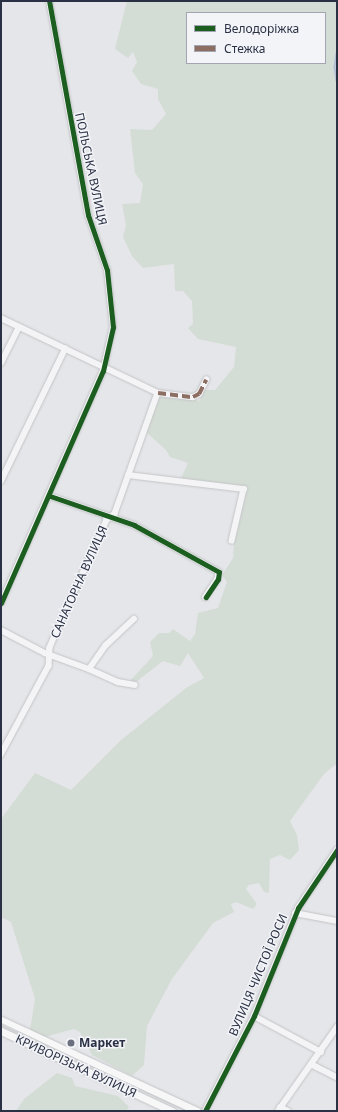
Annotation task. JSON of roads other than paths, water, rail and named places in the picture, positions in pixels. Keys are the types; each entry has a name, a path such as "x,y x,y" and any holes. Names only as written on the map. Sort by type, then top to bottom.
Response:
{"main road":[{"name":"КРИВОРІЗЬКА ВУЛИЦЯ","path":"1,1020 196,1111"},
{"name":"КРИВОРІЗЬКА ВУЛИЦЯ","path":"1,1031 172,1111"}],"street":[{"name":"ПОЛЬСЬКА ВУЛИЦЯ","path":"1,603 50,496 104,366 113,327 112,300 107,270 88,215 49,1"},
{"path":"1,318 153,389 158,393 193,397 199,394 206,380"},
{"path":"1,363 19,327"},
{"path":"1,481 65,349"},
{"name":"САНАТОРНА ВУЛИЦЯ","path":"1,756 49,666 51,654 50,648 107,520 112,518 158,393"},
{"path":"128,475 244,489 232,541"},
{"path":"50,496 149,532 219,572 218,579 206,597"},
{"path":"89,668 106,645 134,619"},
{"path":"1,630 51,654 89,668 118,682 135,685"},
{"name":"ВУЛИЦЯ ЧИСТОЇ РОСИ","path":"206,1111 254,1016 295,913 337,850"},
{"path":"295,913 337,921"},
{"path":"254,1016 321,1052"},
{"path":"288,1111 279,1109 321,1052 337,1027"},
{"path":"311,1064 337,1077"}],"waterway":[{"path":"337,53 335,67 337,81"}],"tram line":[{"path":"1,1023 186,1111"}],"place":[{"name":"Маркет","path":"71,1043"}]}
